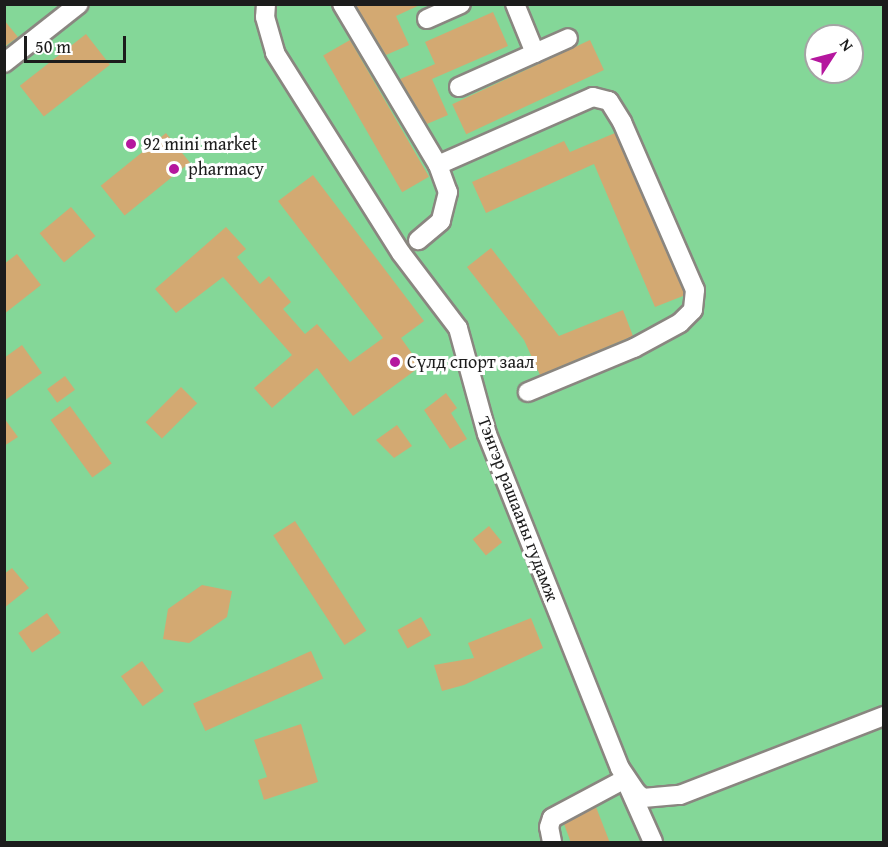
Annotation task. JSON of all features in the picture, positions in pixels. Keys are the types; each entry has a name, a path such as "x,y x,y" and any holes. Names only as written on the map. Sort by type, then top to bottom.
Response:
{"street":[{"path":"4,63 79,4"},
{"name":"Тэнгэр рашааны гудамж","path":"267,4 265,16 274,53 401,253 458,328 487,434 624,779 643,798 680,795 884,716"},
{"path":"342,4 438,165 448,192 444,214 437,226 418,240"},
{"path":"427,19 460,4"},
{"path":"515,4 535,53"},
{"path":"459,87 568,38"},
{"path":"438,165 593,97 609,101 622,122 695,290 693,310 680,323 634,348 528,392"},
{"path":"552,843 549,827 552,818 624,779 653,843"}],"green space":[{"path":"5,5 883,5 883,842 5,842"}],"building":[{"path":"355,4 422,4 396,16 409,45 386,55"},
{"path":"493,12 508,46 432,79 448,115 427,124 400,79 435,64 425,42"},
{"path":"4,20 18,37 4,47"},
{"path":"86,34 110,65 44,116 20,86"},
{"path":"350,40 429,177 402,192 323,56"},
{"path":"590,40 604,70 466,134 452,104"},
{"path":"166,133 190,163 125,215 101,186"},
{"path":"615,133 684,292 683,296 655,307 594,164 486,213 472,182 564,141 570,152"},
{"path":"313,175 424,321 401,338 421,366 353,416 317,368 272,408 254,388 292,355 223,277 176,313 155,289 226,227 246,249 237,257 260,284 269,276 291,302 283,309 305,334 317,324 350,362 383,338 278,201"},
{"path":"71,207 95,236 64,262 40,233"},
{"path":"491,248 559,336 623,310 633,336 540,375 524,340 467,267"},
{"path":"17,254 41,285 4,314 4,264"},
{"path":"22,345 42,373 4,401 4,358"},
{"path":"65,376 75,390 57,403 47,389"},
{"path":"181,387 197,403 162,439 146,422"},
{"path":"446,393 457,408 451,413 467,439 450,449 424,410"},
{"path":"70,406 112,463 92,478 51,420"},
{"path":"4,418 18,437 4,446"},
{"path":"397,425 412,446 394,458 376,440"},
{"path":"295,521 366,631 345,645 273,535"},
{"path":"489,526 502,542 486,556 473,539"},
{"path":"12,568 29,588 4,608 4,574"},
{"path":"202,585 232,591 227,617 189,643 163,639 168,609"},
{"path":"47,613 61,633 32,653 18,633"},
{"path":"421,617 431,635 408,648 397,630"},
{"path":"531,618 543,648 464,685 442,691 434,665 474,658 468,643"},
{"path":"311,651 323,678 205,731 193,703"},
{"path":"142,661 164,691 143,706 121,676"},
{"path":"301,724 318,782 264,800 258,780 267,777 254,740"},
{"path":"596,807 610,843 571,843 564,824"}],"place":[{"name":"92 mini market","path":"131,144"},
{"name":"pharmacy","path":"174,169"},
{"name":"Сүлд спорт заал","path":"395,362"}]}
